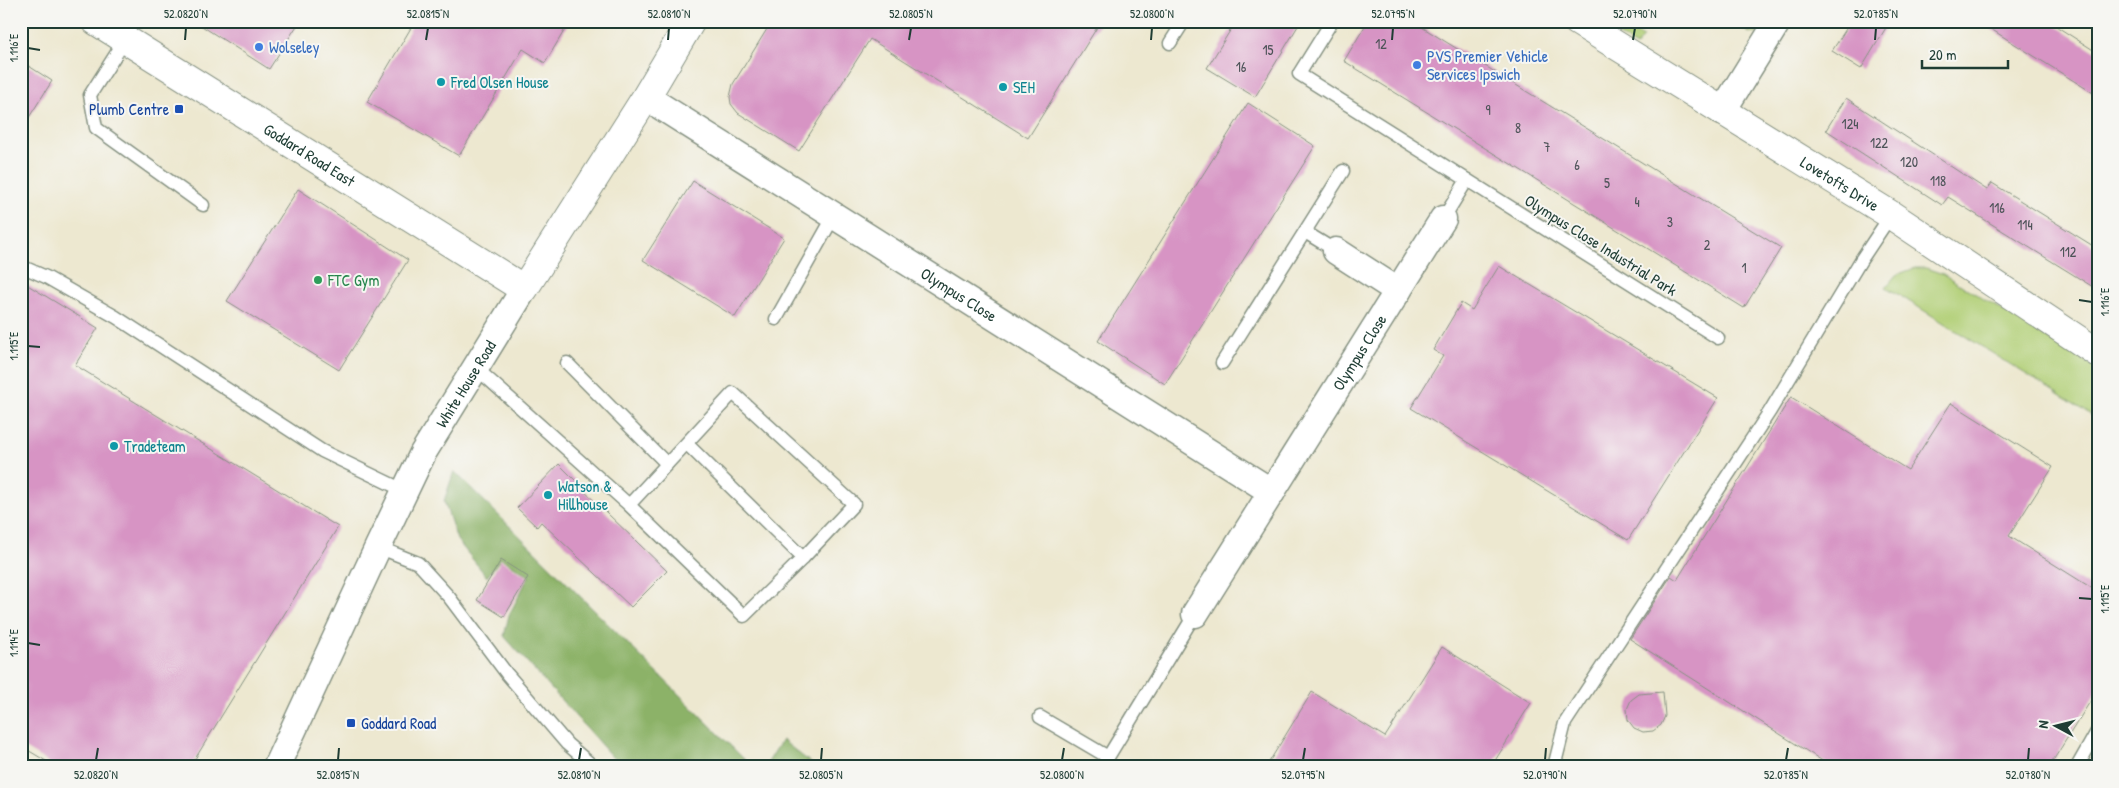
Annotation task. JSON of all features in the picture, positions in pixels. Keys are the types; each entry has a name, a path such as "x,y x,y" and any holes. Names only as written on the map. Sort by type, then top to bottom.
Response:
{"street":[{"name":"Goddard Road East","path":"96,21 524,289"},
{"name":"White House Road","path":"276,767 423,454 524,289 646,97 691,21"},
{"name":"Lovetofts Drive","path":"1577,21 1892,215 2098,353"},
{"path":"1722,112 1778,21"},
{"name":"Olympus Close","path":"646,97 1272,492"},
{"name":"Olympus Close","path":"1195,614 1443,219"},
{"path":"1336,251 1398,290"}],"lane":[{"path":"1170,43 1184,21"},
{"name":"Olympus Close Industrial Park","path":"1332,21 1299,74 1718,338"},
{"path":"125,40 90,95 96,128 203,205"},
{"path":"1222,363 1343,171"},
{"path":"1443,219 1468,180"},
{"path":"1554,767 1566,723 1770,411 1861,260 1892,215"},
{"path":"776,319 834,216"},
{"path":"1305,232 1336,251"},
{"path":"21,266 46,277 116,317 322,451 405,491"},
{"path":"567,363 667,464"},
{"path":"476,368 629,506 744,616 804,558 854,504 733,393 629,506"},
{"path":"687,444 804,558"},
{"path":"378,547 418,563 449,597 507,674 567,744 594,767"},
{"path":"1040,717 1105,762 1195,614"},
{"path":"2077,767 2098,730"}],"green space":[{"path":"1596,21 1618,21 1643,37 1636,46"},
{"path":"1742,21 1768,21 1760,33 1750,33 1739,27"},
{"path":"1915,268 1926,268 1943,274 2098,369 2098,419 1886,287 1896,275"},
{"path":"454,471 752,767 621,767 504,636 509,615 529,576 501,558 487,577 457,540 444,501"},
{"path":"782,740 816,767 765,767"}],"building":[{"name":"Wolseley","path":"194,21 300,21 269,69"},
{"name":"Fred Olsen House","path":"415,21 570,21 545,63 523,49 459,156 367,102"},
{"name":"SEH","path":"772,21 1101,21 1028,138 870,39 799,151 738,113 731,104 730,97 733,84"},
{"path":"1236,21 1301,21 1255,97 1207,68"},
{"path":"1368,21 1412,21 1781,248 1744,308 1344,61"},
{"path":"1851,21 1890,21 1861,69 1832,51"},
{"path":"1978,21 2048,21 2098,53 2098,96"},
{"path":"21,61 52,81 21,130"},
{"path":"1846,98 1987,190 1992,183 2098,249 2098,290 1948,197 1942,205 1826,130"},
{"path":"1248,103 1315,146 1165,384 1098,341"},
{"path":"693,181 784,238 735,317 643,260"},
{"name":"FTC Gym","path":"298,189 408,260 339,370 227,301"},
{"path":"1499,266 1718,398 1628,540 1411,408 1443,356 1433,350 1461,303 1472,310"},
{"name":"Tradeteam","path":"21,281 98,328 75,365 338,527 190,767 56,767 21,746"},
{"path":"1791,397 1908,470 1951,403 2053,467 2009,536 2098,592 2098,689 2049,767 1832,767 1630,639 1671,576 1677,580"},
{"path":"559,464 577,484 667,571 631,607 541,522 537,527 517,508"},
{"path":"501,560 528,577 504,617 477,600"},
{"path":"1442,647 1531,703 1491,767 1266,767 1312,692 1385,737"},
{"path":"1663,692 1665,716 1661,725 1653,731 1643,732 1634,728 1628,720 1627,709 1631,700 1639,694"}],"place":[{"name":"Wolseley","path":"259,47"},
{"name":"PVS Premier Vehicle Services Ipswich","path":"1417,65"},
{"name":"Fred Olsen House","path":"441,82"},
{"name":"SEH","path":"1003,87"},
{"name":"Plumb Centre","path":"179,109"},
{"name":"FTC Gym","path":"318,280"},
{"name":"Tradeteam","path":"114,446"},
{"name":"Watson & Hillhouse","path":"548,495"},
{"name":"Goddard Road","path":"351,723"}]}
